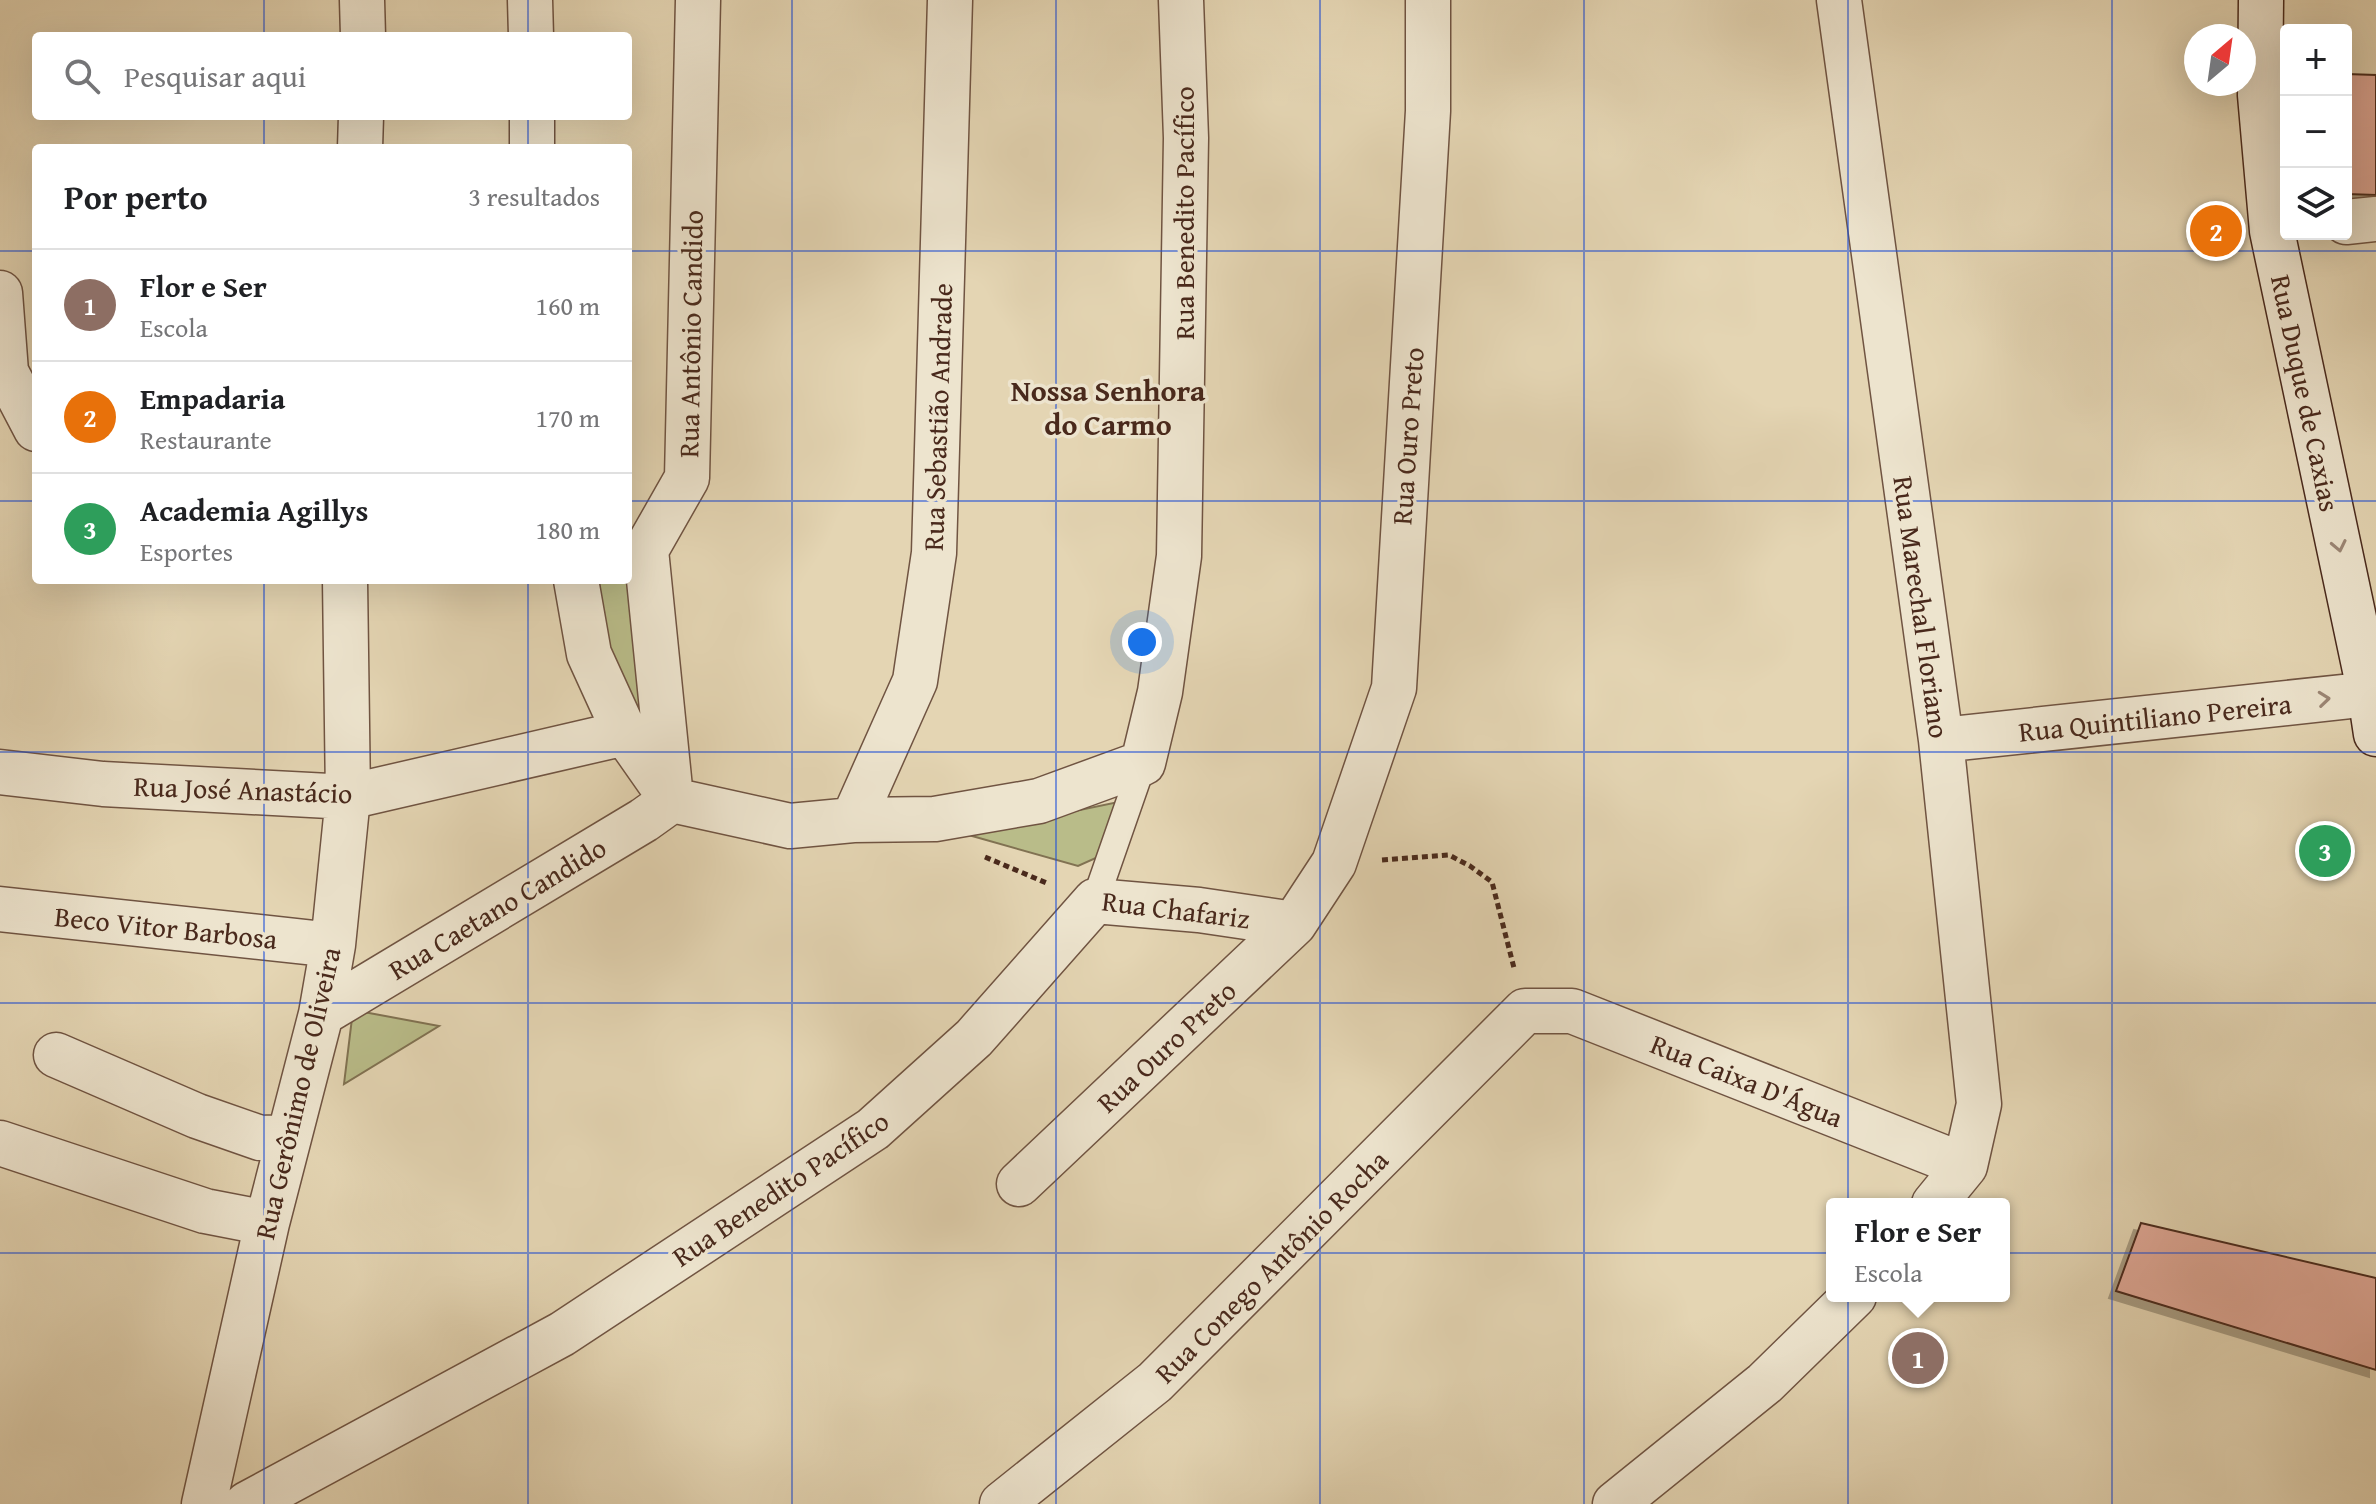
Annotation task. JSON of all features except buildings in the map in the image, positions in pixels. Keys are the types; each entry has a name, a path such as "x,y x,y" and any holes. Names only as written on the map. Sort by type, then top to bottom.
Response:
{"street":[{"path":"362,0 363,32"},
{"path":"530,0 531,32"},
{"name":"Rua Antônio Candido","path":"672,800 637,551 687,478 698,0"},
{"name":"Rua Sebastião Andrade","path":"853,820 915,681 934,553 950,0"},
{"name":"Rua Benedito Pacífico","path":"1143,763 1160,692 1179,556 1186,138 1181,0"},
{"name":"Rua Ouro Preto","path":"1019,1184 1294,924 1334,863 1394,688 1398,575 1428,111 1428,0"},
{"name":"Rua Marechal Floriano","path":"1839,0 1941,740 1979,1104 1965,1166 1939,1198"},
{"name":"Rua Duque de Caxias","path":"2261,0 2260,95 2279,230 2373,714"},
{"path":"360,144 361,120"},
{"path":"532,120 532,144"},
{"path":"2352,221 2376,219"},
{"path":"0,293 6,372 32,421"},
{"name":"Rua Gerônimo de Oliveira","path":"204,1504 267,1223 321,1014 333,945 348,797 345,584"},
{"path":"577,584 589,654 625,733 672,800 790,826 853,820 935,819 1039,801 1143,763"},
{"name":"Rua Quintiliano Pereira","path":"1941,740 2373,714"},
{"name":"Rua José Anastácio","path":"0,772 103,784 348,797 625,733"},
{"name":"Rua Caetano Candido","path":"321,1014 631,828 672,800"},
{"name":"Rua Benedito Pacífico","path":"247,1504 562,1334 873,1129 974,1038 1095,901"},
{"name":"Rua Chafariz","path":"1095,901 1199,910 1294,924"},
{"name":"Beco Vitor Barbosa","path":"0,909 333,945"},
{"name":"Rua Caixa D'Água","path":"1525,1011 1572,1011 1965,1166"},
{"name":"Rua Conego Antônio Rocha","path":"1002,1504 1155,1382 1525,1011"},
{"path":"56,1055 197,1116 260,1138 289,1137"},
{"path":"1,1146 205,1211 267,1223"},
{"path":"1615,1504 1765,1383 1848,1302"}],"lane":[{"name":"Rua Benedito Pacífico","path":"1095,901 1143,763"}],"path":[{"name":"Rua Chafariz","path":"935,819 984,857 1095,901"},
{"path":"1334,863 1449,855 1492,882 1525,1011"}],"green space":[{"path":"597,584 628,584 645,723 603,640"},
{"path":"1123,801 1107,853 1078,866 965,834"},
{"path":"353,1010 439,1026 344,1084"}],"place":[{"name":"Empadaria","path":"2216,231"},
{"name":"Academia Agillys","path":"2325,851"},
{"name":"Flor e Ser","path":"1918,1358"}],"district":[{"name":"Nossa Senhora do Carmo","path":"1108,407"}]}
